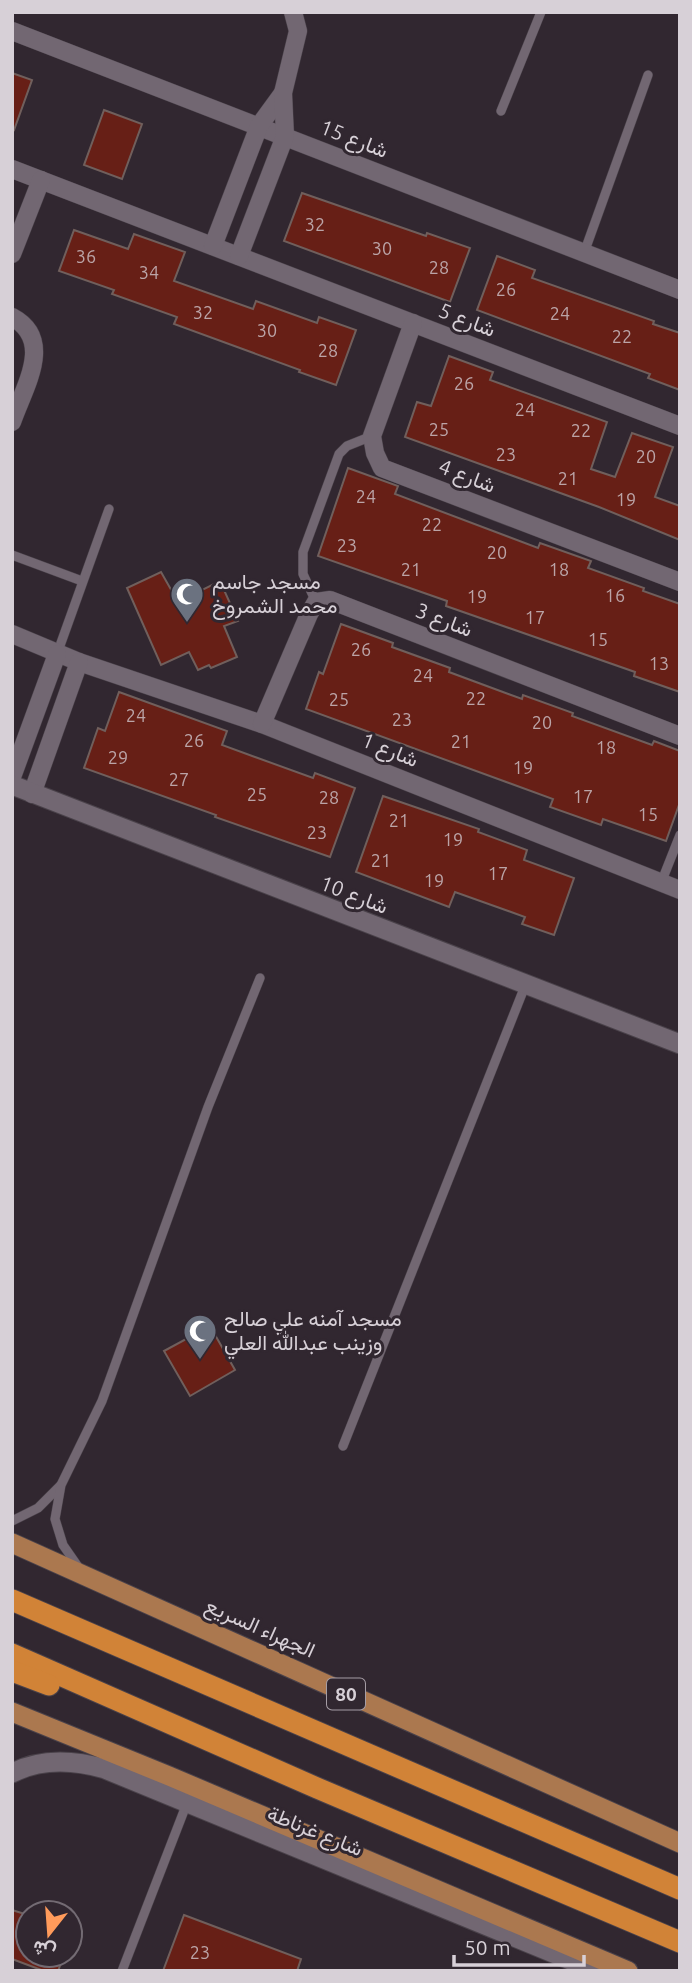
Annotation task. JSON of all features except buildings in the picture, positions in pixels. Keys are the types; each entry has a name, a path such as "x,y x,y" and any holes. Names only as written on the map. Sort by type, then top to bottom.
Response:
{"highway":[{"name":"80","path":"12,1600 680,1889"},
{"path":"12,1654 676,1941"},
{"path":"12,1671 317,1788"}],"main road":[{"name":"الجهراء السريع","path":"12,1543 680,1843"},
{"path":"12,1712 182,1781 628,1971"}],"street":[{"path":"239,256 285,136 283,93 298,31 292,12"},
{"name":"شارع 15","path":"12,32 680,290"},
{"path":"213,246 259,127 283,93"},
{"name":"شارع 5","path":"12,169 680,426"},
{"path":"12,254 41,180"},
{"path":"12,317 22,322 33,335 36,354 12,422"},
{"path":"372,436 413,323"},
{"name":"شارع 4","path":"372,436 375,453 382,468 680,582"},
{"name":"شارع 3","path":"316,602 330,600 680,736"},
{"path":"262,724 316,602"},
{"name":"شارع 1","path":"12,634 79,662 262,724 680,890"},
{"path":"12,777 57,654"},
{"path":"32,794 79,662"},
{"name":"شارع 10","path":"12,785 680,1044"},
{"name":"شارع غرناطة","path":"12,1773 39,1764 81,1762 105,1769 597,1971"}],"lane":[{"path":"501,111 541,12"},
{"path":"584,253 648,75"},
{"path":"316,602 303,574 303,552 339,454 348,446 372,436"},
{"path":"57,654 109,509"},
{"path":"12,555 82,581"},
{"path":"662,883 680,835"},
{"path":"84,1576 63,1545 55,1519 61,1485 102,1401 208,1107 260,978"},
{"path":"343,1446 525,986"},
{"path":"12,1521 38,1508 61,1485"},
{"path":"122,1971 187,1803"}],"place":[{"name":"مسجد جاسم محمد الشمروخ","path":"187,624"},
{"name":"مسجد آمنه علي صالح وزينب عبدالله العلي","path":"200,1361"}]}
